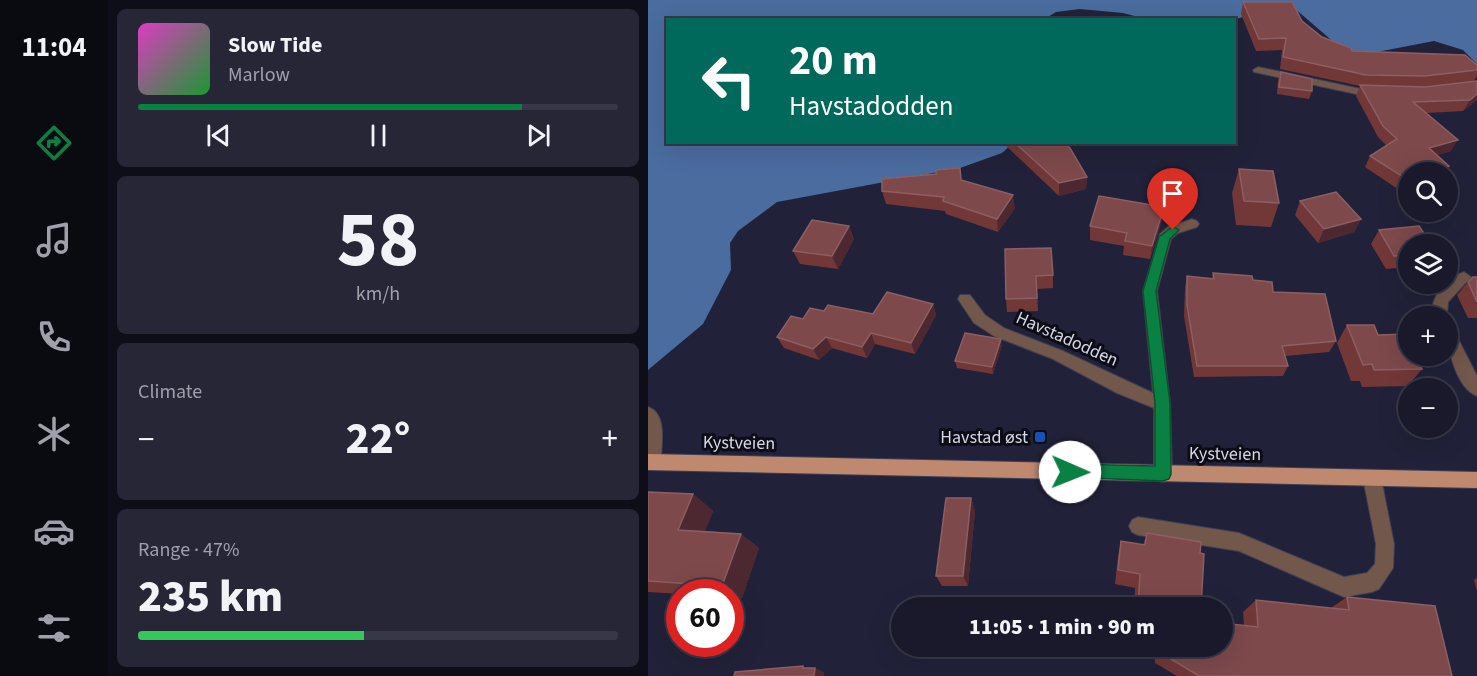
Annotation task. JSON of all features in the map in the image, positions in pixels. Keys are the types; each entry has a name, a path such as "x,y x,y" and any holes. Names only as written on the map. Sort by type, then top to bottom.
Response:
{"main road":[{"name":"Kystveien","path":"650,462 1477,480"}],"street":[{"path":"1257,70 1361,92 1396,93"},
{"path":"1163,474 1162,403 1150,291 1165,237 1173,230 1192,224"},
{"path":"1438,306 1439,301 1464,277"},
{"name":"Havstadodden","path":"965,299 981,321 1015,339 1059,355 1115,382 1143,399 1162,403"},
{"path":"1458,356 1477,389"},
{"path":"648,414 653,419 650,462"},
{"path":"1138,526 1239,542 1344,587 1372,582 1384,568 1385,544 1372,478"}],"water":[{"path":"648,0 1477,0 1477,64 1463,50 1434,41 1351,57 1293,7 1252,12 1236,18 1142,18 1123,13 1080,9 1056,12 1046,18 666,18 666,144 1012,144 1002,153 960,168 777,202 738,231 730,243 731,270 703,324 648,370"}],"building":[{"path":"1243,2 1292,2 1302,21 1322,37 1351,48 1352,51 1465,55 1477,65 1477,70 1425,76 1366,75 1283,57 1286,38 1259,39"},
{"path":"1281,72 1312,79 1312,91 1279,87"},
{"path":"1477,81 1477,94 1470,100 1413,102 1458,140 1429,148 1445,162 1398,162 1398,174 1370,156 1397,139 1383,126 1360,85 1425,87"},
{"path":"1016,144 1065,144 1070,148 1087,177 1059,183"},
{"path":"960,168 961,180 1013,195 997,219 943,201 944,197 882,191 882,179 936,174 936,170"},
{"path":"1239,169 1273,171 1279,203 1244,201"},
{"path":"1336,192 1361,219 1324,229 1300,201"},
{"path":"1099,196 1164,207 1152,246 1125,241 1127,233 1090,226"},
{"path":"812,220 849,226 832,256 793,251"},
{"path":"1419,226 1424,234 1398,234 1398,256 1394,256 1379,230"},
{"path":"1051,248 1053,275 1036,276 1037,298 1006,299 1005,249"},
{"path":"1213,273 1252,276 1253,280 1272,282 1273,292 1325,294 1336,341 1282,346 1288,366 1197,366 1187,305 1187,276 1214,279"},
{"path":"1473,277 1477,277 1477,302 1468,282"},
{"path":"887,292 933,304 911,343 871,333 862,347 826,337 813,349 777,337 791,316 803,319 810,308 824,311 828,305 873,314"},
{"path":"1347,325 1374,325 1378,335 1398,334 1398,366 1421,366 1422,369 1374,370 1372,364 1363,365"},
{"path":"965,333 1001,339 992,367 955,361"},
{"path":"648,492 693,494 678,530 741,534 725,579 648,581"},
{"path":"946,498 971,498 963,576 936,576"},
{"path":"1147,533 1201,542 1200,553 1204,554 1202,597 1139,597 1140,574 1118,570 1121,541 1145,545"},
{"path":"1347,597 1435,606 1452,676 1199,676 1168,657 1233,657 1233,624 1258,627 1256,600 1349,610"},
{"path":"803,666 803,668 815,668 814,676 734,676 735,672"}],"place":[{"name":"Havstad øst","path":"1040,437"}],"route":[{"path":"1070,472 1163,474 1162,403 1155,318 1150,291 1165,237 1173,230"}]}
